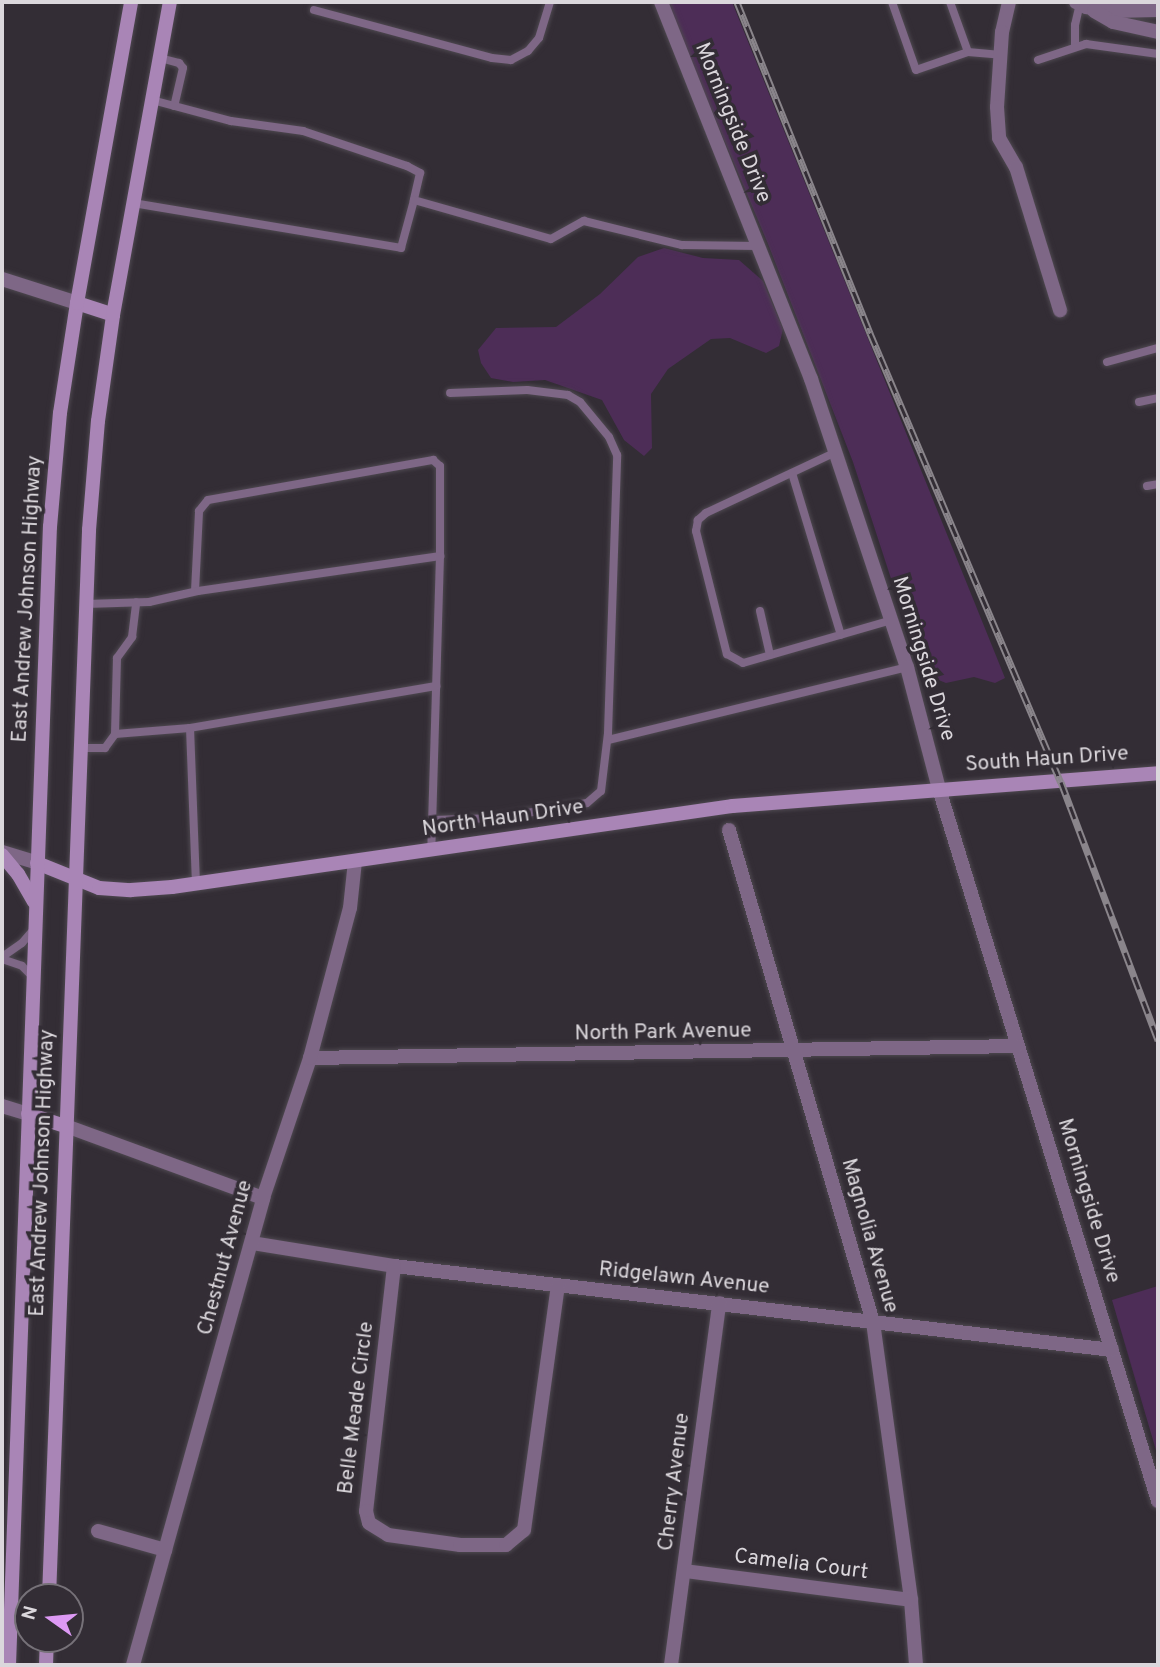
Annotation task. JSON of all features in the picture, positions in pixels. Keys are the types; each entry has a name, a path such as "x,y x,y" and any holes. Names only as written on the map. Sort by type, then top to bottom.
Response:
{"main road":[{"name":"East Andrew Johnson Highway","path":"9,1665 50,527 60,413 76,303 131,2"},
{"name":"East Andrew Johnson Highway","path":"50,1583 74,878 86,604 98,421 113,315 170,2"},
{"path":"76,303 113,315"},
{"name":"South Haun Drive","path":"939,789 1158,773"},
{"name":"North Haun Drive","path":"37,863 99,888 131,890 196,884 355,862 733,806 939,789"},
{"path":"2,853 36,905"},
{"path":"28,1114 66,1126"}],"street":[{"name":"Morningside Drive","path":"661,2 811,379 892,620 939,789 1158,1501"},
{"path":"1009,2 1004,21 997,107 999,138 1016,167 1060,310"},
{"path":"1081,4 1112,11 1158,10"},
{"path":"1081,4 1113,22 1158,32"},
{"path":"2,279 76,303"},
{"name":"Magnolia Avenue","path":"729,830 873,1322 911,1600 916,1665"},
{"path":"2,853 37,863"},
{"name":"Chestnut Avenue","path":"133,1665 263,1198 310,1058 350,908 355,862"},
{"name":"North Park Avenue","path":"310,1058 795,1052 1017,1046"},
{"path":"2,1106 28,1114"},
{"path":"66,1126 263,1198"},
{"name":"Ridgelawn Avenue","path":"252,1244 394,1266 1112,1350"},
{"name":"Belle Meade Circle","path":"394,1266 366,1511 369,1523 388,1535 460,1545 506,1545 523,1530 558,1286"},
{"name":"Cherry Avenue","path":"671,1665 719,1303"},
{"path":"98,1531 165,1550"},
{"name":"Camelia Court","path":"685,1571 911,1600"}],"lane":[{"path":"314,10 511,60 528,51 540,38 550,2"},
{"path":"892,2 916,70 968,52 1001,55"},
{"path":"950,2 968,52"},
{"path":"1075,46 1073,37 1081,4"},
{"path":"1038,60 1075,46 1094,44 1158,54"},
{"path":"160,58 179,63 183,68 174,106"},
{"path":"133,203 401,248 421,173 303,131 231,121 152,100"},
{"path":"414,200 551,239 584,221 682,245 758,246"},
{"path":"1107,362 1158,348"},
{"path":"432,820 496,818 587,803 601,791 608,740 617,455 610,437 580,402 568,395 527,390 450,393"},
{"path":"1139,402 1158,398"},
{"path":"836,452 706,513 698,520 696,531 727,654 743,663 892,620"},
{"path":"195,592 199,511 202,504 433,460 440,466 440,556 431,851"},
{"path":"792,473 841,635"},
{"path":"1147,486 1158,484"},
{"path":"86,604 136,602 440,556"},
{"path":"80,748 105,748 115,734 117,658 132,637 136,602"},
{"path":"760,611 770,655"},
{"path":"608,740 907,667"},
{"path":"115,734 190,728 436,686"},
{"path":"190,728 196,884"},
{"path":"2,958 22,943 35,928"},
{"path":"2,958 22,966 33,978"}],"shaded area":[{"path":"666,2 732,2 1005,678 995,683 974,677 946,683 926,675 914,649 853,462 768,244"},
{"path":"664,248 703,258 739,260 763,281 783,329 779,346 766,353 730,338 711,339 668,369 651,394 652,448 644,456 624,440 602,400 545,380 513,382 491,378 481,363 478,350 496,328 556,327 600,294 638,257"},
{"path":"1158,1286 1158,1457 1112,1300"}],"railway":[{"path":"737,2 870,333 1061,782 1158,1040"}]}
